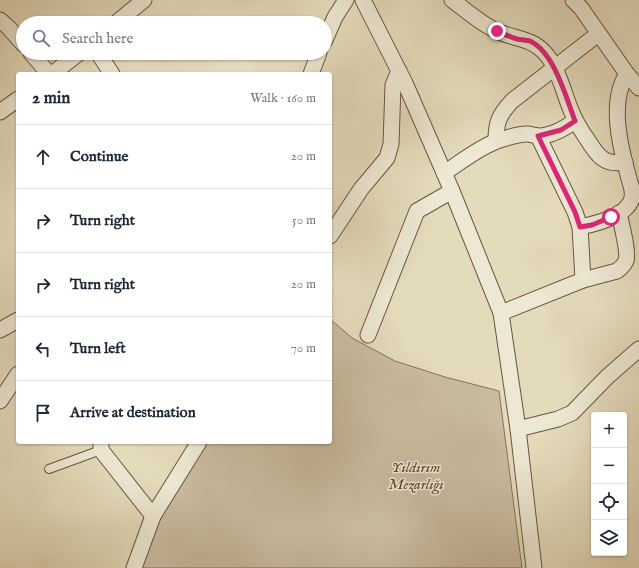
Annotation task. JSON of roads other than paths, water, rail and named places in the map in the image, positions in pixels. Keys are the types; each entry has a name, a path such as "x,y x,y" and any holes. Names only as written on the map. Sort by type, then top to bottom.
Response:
{"street":[{"path":"125,16 144,0"},
{"path":"332,22 346,0"},
{"path":"363,0 399,71 452,190 501,313 518,430 534,568"},
{"path":"452,0 486,25 497,31 537,45 548,57 575,121 597,155 609,162 620,163 631,170"},
{"path":"573,0 581,8 598,34 639,88"},
{"path":"0,20 16,35"},
{"path":"496,141 496,127 502,113 507,107 518,96 598,34"},
{"path":"37,60 48,72"},
{"path":"53,72 69,60"},
{"path":"103,60 111,72"},
{"path":"312,72 317,60"},
{"path":"332,233 361,189 387,158 391,144 393,85 399,71"},
{"path":"580,227 602,221 619,213 627,207 635,206 632,192 631,170 620,140 618,115 620,89 627,74"},
{"path":"0,112 16,100"},
{"path":"444,173 496,141 519,135 538,136 558,131 575,121"},
{"path":"538,136 575,212 580,227 583,280"},
{"path":"368,335 417,211 452,190"},
{"path":"501,313 583,280 617,271 625,264 627,255 619,213"},
{"path":"0,330 16,321"},
{"path":"518,430 558,419 572,413 607,377 639,349"},
{"path":"0,401 16,377"},
{"path":"134,568 152,516 198,444"},
{"path":"101,446 152,516"}],"lane":[{"path":"49,469 101,446"}],"park label":[{"name":"Yıldırım Mezarlığı","path":"416,476"}]}
